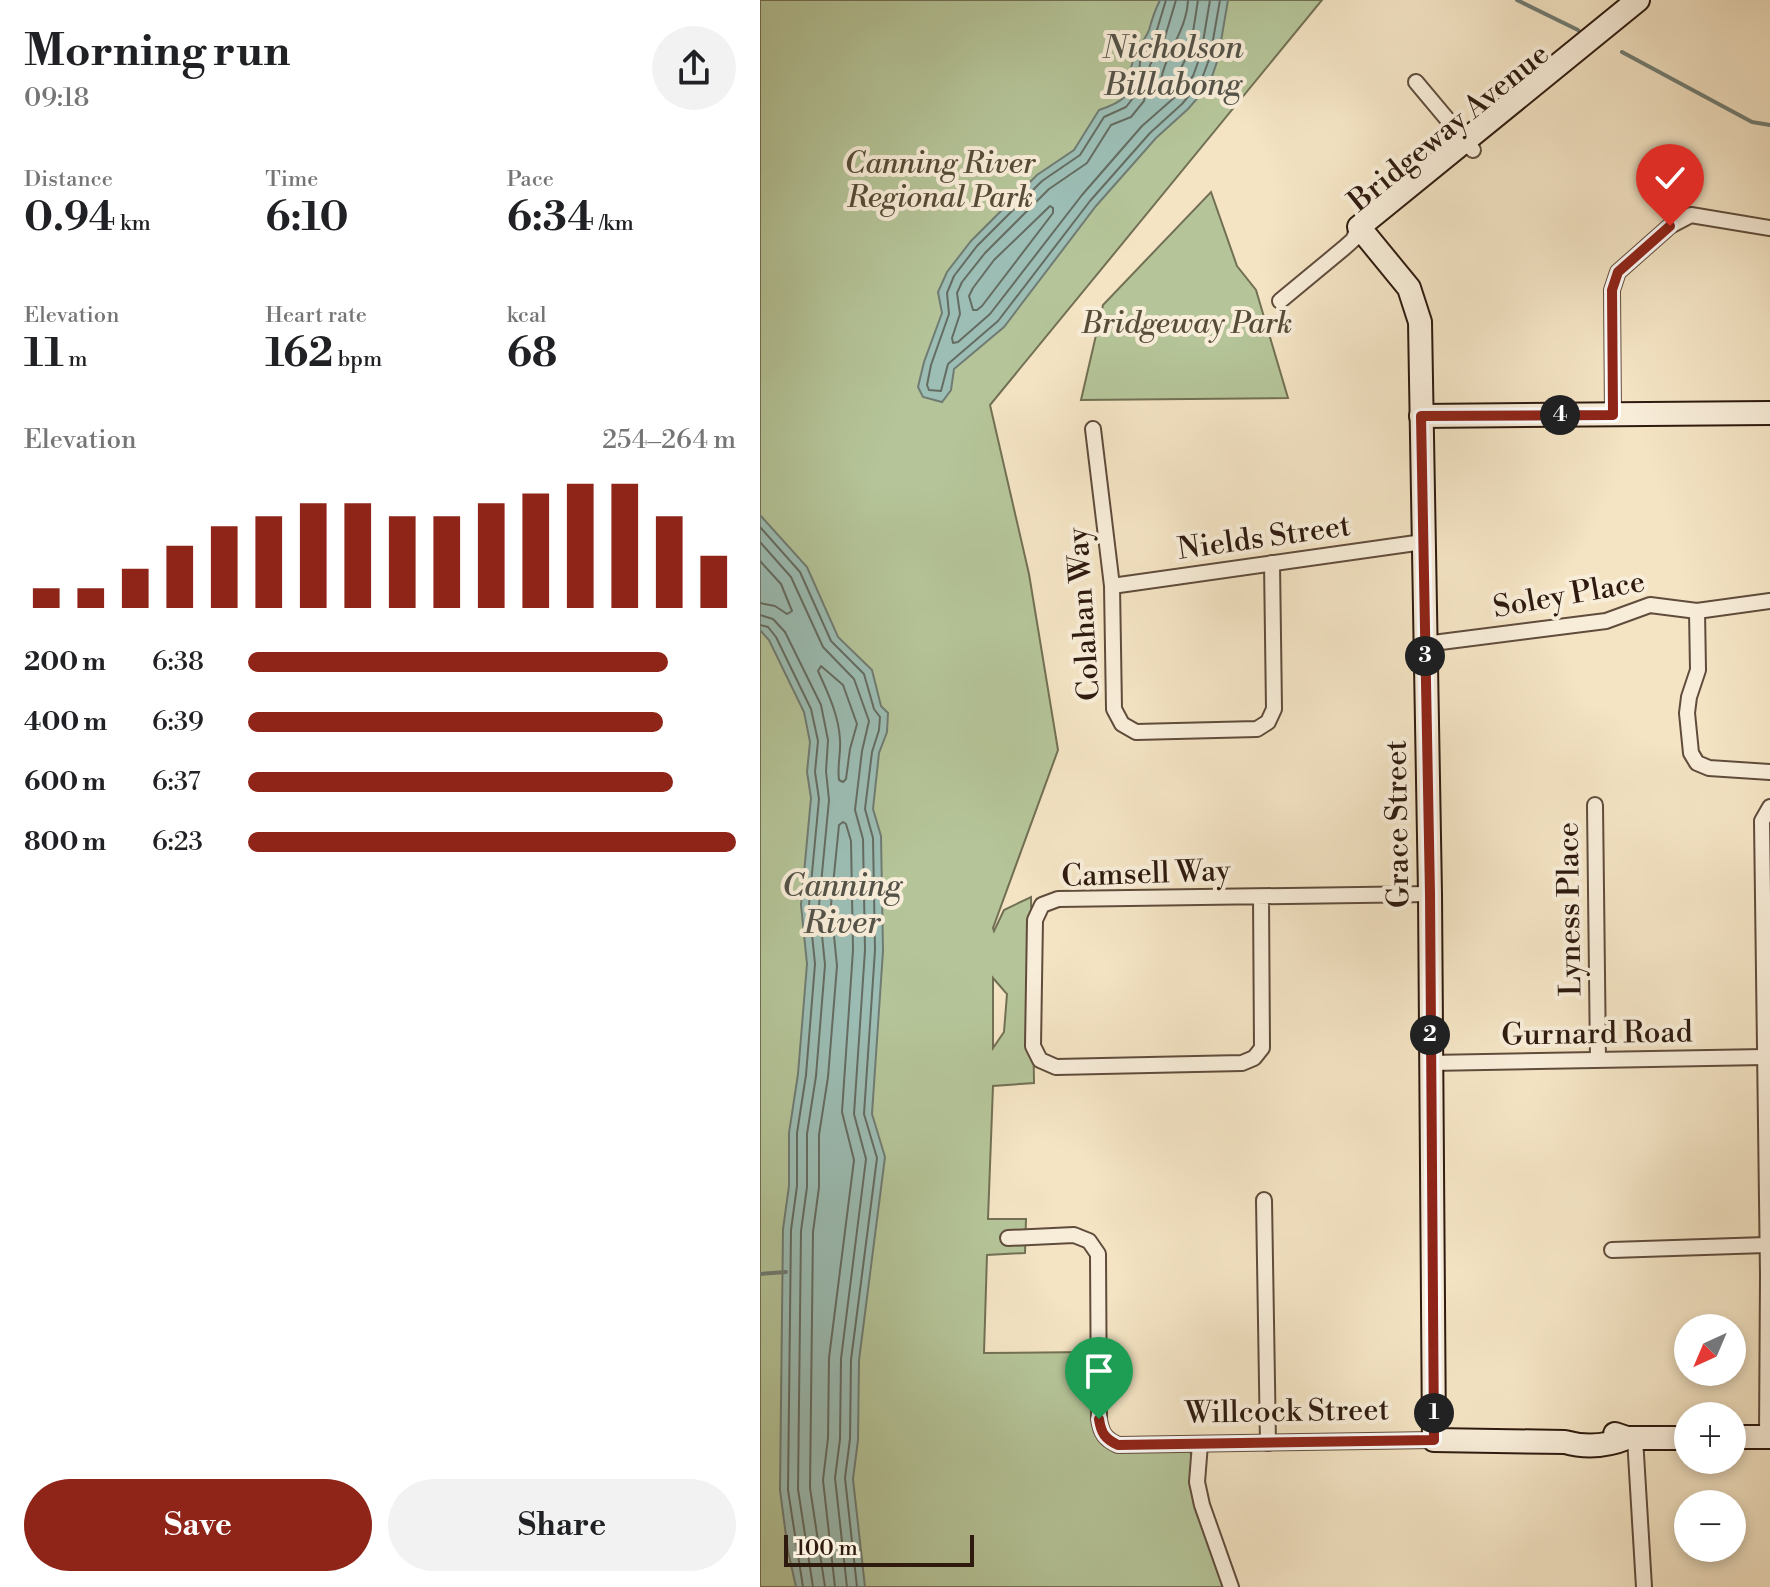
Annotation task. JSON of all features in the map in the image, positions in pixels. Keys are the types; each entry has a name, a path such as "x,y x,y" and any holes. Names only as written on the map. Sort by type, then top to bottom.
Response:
{"street":[{"name":"Bridgeway Avenue","path":"1280,301 1638,0"},
{"name":"Bridgeway Avenue","path":"1469,145 1656,0"},
{"path":"1416,82 1469,145"},
{"path":"1613,415 1612,290 1618,272 1670,226 1691,215 1770,228"},
{"name":"Grace Street","path":"1360,235 1405,282 1420,322 1430,894 1434,1440"},
{"path":"1421,416 1770,413"},
{"name":"Colahan Way","path":"1093,429 1112,586 1114,709 1122,724 1136,732 1257,729 1268,722 1274,709 1272,563"},
{"name":"Nields Street","path":"1112,586 1423,542"},
{"name":"Soley Place","path":"1425,644 1606,621 1650,605 1697,611 1770,601"},
{"path":"1697,611 1699,666 1687,713 1691,753 1697,763 1709,768 1770,772"},
{"name":"Lyness Place","path":"1595,805 1598,1059"},
{"path":"1746,1437 1768,1437 1765,1057 1768,967 1762,821 1770,807"},
{"name":"Camsell Way","path":"1261,897 1262,1048 1254,1058 1242,1063 1056,1067 1040,1060 1033,1046 1035,920 1042,905 1058,899 1430,894"},
{"name":"Gurnard Road","path":"1430,1063 1765,1057"},
{"path":"1264,1200 1268,1443"},
{"name":"Willcock Street","path":"1008,1238 1074,1235 1089,1241 1098,1254 1099,1419 1101,1431 1107,1440 1118,1445 1434,1440 1565,1442 1577,1446 1612,1444 1631,1438 1674,1438"},
{"path":"1612,1250 1766,1245"},
{"path":"1631,1438 1644,1587"},
{"path":"1200,1444 1197,1482 1231,1587"}],"green space":[{"name":"Canning River Regional Park","path":"760,0 1322,0 990,405 1029,574 1058,750 993,928 994,931 1004,910 1031,897 1034,1083 993,1086 988,1219 1026,1219 1025,1253 987,1255 984,1353 1091,1352 1105,1443 1188,1444 1228,1587 760,1587","holes":["993,978 1007,994 1004,1032 993,1048"]},
{"name":"Bridgeway Park","path":"1211,192 1237,266 1256,290 1288,398 1081,400 1103,305"}],"water":[{"name":"Nicholson Billabong","path":"1160,0 1228,0 1218,59 1209,85 1156,138 1096,206 1004,327 954,369 951,390 942,402 923,397 918,387 942,313 938,292 947,272 971,241 1037,175 1074,150 1099,110 1125,96 1134,58"},
{"name":"Canning River","path":"760,515 807,567 838,637 872,670 881,706 888,713 887,732 879,753 873,809 881,836 883,951 872,1114 885,1157 859,1360 858,1440 853,1479 865,1587 796,1587 780,1490 783,1229 789,1186 789,1133 798,1074 807,964 801,905 811,798 807,772 810,742 804,712 769,640 760,630"}],"waterway":[{"path":"1517,0 1578,30"},
{"path":"1622,52 1752,122 1770,125"},
{"path":"760,1274 786,1272"}],"route":[{"path":"1099,1419 1101,1431 1107,1440 1118,1445 1434,1440 1430,894 1421,416 1613,415 1612,290 1618,272 1670,226"}]}
